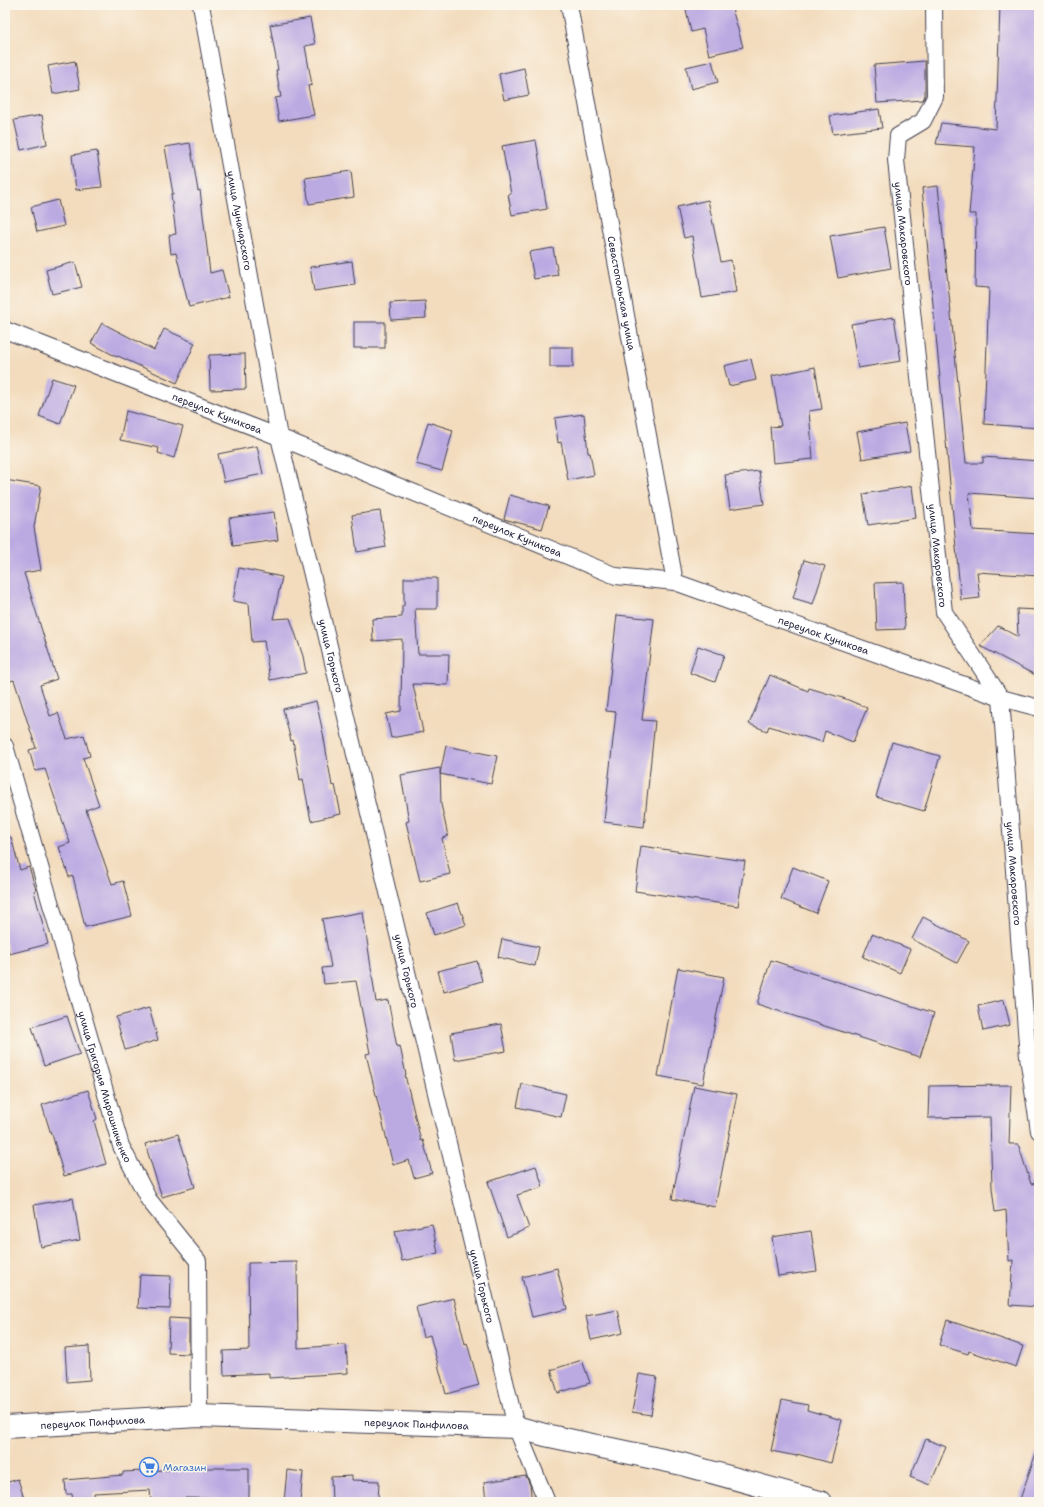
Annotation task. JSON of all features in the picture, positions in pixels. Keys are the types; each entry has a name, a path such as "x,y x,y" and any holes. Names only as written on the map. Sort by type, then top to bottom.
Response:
{"street":[{"name":"улица Луначарского","path":"201,5 279,437"},
{"name":"Севастопольская улица","path":"569,5 675,582"},
{"name":"улица Макаровского","path":"934,5 935,97 924,121 898,136 896,160 944,612 1001,698 1028,1057 1039,1131"},
{"name":"переулок Куникова","path":"5,330 279,437 616,576 675,582 1001,698 1039,708"},
{"name":"улица Горького","path":"279,437 516,1427 547,1502"},
{"name":"улица Григория Мирошниченко","path":"5,746 121,1146 149,1200 198,1261 199,1416"},
{"name":"переулок Панфилова","path":"5,1427 199,1416 516,1427 545,1435 682,1464 820,1502"}],"building":[{"path":"685,5 731,5 743,47 709,55 703,29 691,32"},
{"path":"1000,5 1039,5 1039,428 984,424 989,288 975,287 976,214 969,214 975,147 936,144 941,123 996,129"},
{"path":"310,18 315,44 305,46 312,85 308,86 314,115 279,121 275,98 281,97 270,25"},
{"path":"75,61 80,89 53,94 48,66"},
{"path":"712,61 718,82 691,89 686,67"},
{"path":"925,61 925,95 923,100 877,103 874,65"},
{"path":"524,68 529,95 504,100 499,74"},
{"path":"879,109 882,128 833,134 830,116"},
{"path":"42,115 47,144 21,150 14,120"},
{"path":"536,140 547,209 512,215 508,194 511,194 502,146"},
{"path":"190,143 198,191 200,190 210,273 222,270 229,297 189,307 176,253 171,254 169,235 176,234 171,194 173,194 165,147"},
{"path":"97,151 102,187 76,190 72,155"},
{"path":"351,171 354,197 309,204 305,178"},
{"path":"938,186 966,463 983,463 983,457 1039,461 1039,498 969,493 973,530 1039,534 1039,576 977,572 980,598 961,600 922,188"},
{"path":"58,200 64,226 37,232 31,207"},
{"path":"708,200 721,262 731,260 736,292 702,298 692,236 684,238 677,207"},
{"path":"884,227 891,268 838,278 830,236"},
{"path":"553,248 558,275 534,279 529,252"},
{"path":"352,261 355,285 314,291 310,267"},
{"path":"75,262 82,287 52,294 46,270"},
{"path":"425,301 426,318 391,320 390,303"},
{"path":"894,317 901,361 858,368 851,324"},
{"path":"354,322 385,322 385,348 354,348"},
{"path":"102,323 154,350 164,329 195,343 177,383 118,356 117,357 91,343"},
{"path":"550,347 573,347 573,367 550,367"},
{"path":"245,354 246,389 210,390 209,355"},
{"path":"751,359 756,380 729,386 724,366"},
{"path":"815,367 822,409 809,411 813,459 773,463 770,427 781,426 772,376"},
{"path":"52,378 74,385 60,424 39,416"},
{"path":"126,411 183,426 174,458 158,453 159,448 120,440"},
{"path":"584,414 588,453 590,453 594,475 568,480 561,442 558,443 555,418"},
{"path":"428,422 453,430 442,471 416,464"},
{"path":"905,423 910,451 862,459 857,432"},
{"path":"257,446 263,474 224,482 218,454"},
{"path":"759,471 764,504 730,509 725,475"},
{"path":"5,480 41,486 34,527 41,570 24,573 57,679 40,685 50,716 58,713 67,739 84,735 90,756 83,758 99,805 86,810 112,884 123,881 132,916 85,927 73,876 69,877 59,847 70,843 45,769 35,771 29,750 36,748 14,680 10,681 5,666"},
{"path":"912,486 916,518 868,525 863,494"},
{"path":"510,495 549,506 542,529 504,519"},
{"path":"380,511 386,547 357,552 352,515"},
{"path":"274,512 278,540 233,546 229,518"},
{"path":"804,560 825,566 813,604 793,598"},
{"path":"239,568 282,577 273,619 290,618 303,656 306,673 270,680 264,641 252,642 249,604 233,601"},
{"path":"404,578 437,578 437,609 415,609 418,654 449,654 448,685 413,684 423,732 391,738 386,714 401,711 402,639 373,641 372,619 402,617 402,606 404,606"},
{"path":"903,582 905,629 877,630 875,583"},
{"path":"1017,609 1039,610 1039,677 980,646 998,626 1018,637"},
{"path":"617,615 654,619 642,720 655,721 644,827 604,822 616,712 606,711"},
{"path":"698,646 724,655 715,682 690,673"},
{"path":"770,675 808,691 809,688 846,699 867,708 853,742 825,731 822,742 769,726 767,731 749,724"},
{"path":"316,701 332,786 335,785 341,814 311,821 303,779 300,780 293,740 291,741 283,709"},
{"path":"892,742 940,756 924,811 876,797"},
{"path":"446,746 497,756 491,784 440,774"},
{"path":"440,768 441,804 448,836 442,838 450,874 420,881 406,822 409,821 401,775"},
{"path":"11,837 20,870 29,867 36,890 34,891 48,944 9,954 5,940 5,838"},
{"path":"641,846 745,861 738,906 635,891"},
{"path":"793,867 828,881 816,913 781,899"},
{"path":"458,903 466,925 434,935 427,913"},
{"path":"363,912 376,1002 388,1000 397,1047 400,1046 405,1075 421,1141 423,1140 432,1173 414,1178 409,1160 393,1165 366,1054 370,1053 356,981 324,984 322,968 331,967 322,919"},
{"path":"923,917 969,941 957,963 912,939"},
{"path":"872,934 910,949 900,973 863,957"},
{"path":"502,939 539,947 535,966 498,957"},
{"path":"771,960 934,1013 920,1057 757,1004"},
{"path":"477,961 482,981 444,992 438,971"},
{"path":"678,968 724,977 703,1084 658,1076"},
{"path":"1004,1000 1010,1025 983,1031 978,1006"},
{"path":"149,1008 158,1040 125,1050 116,1017"},
{"path":"67,1016 80,1054 44,1066 32,1027"},
{"path":"501,1024 506,1051 455,1060 451,1033"},
{"path":"522,1084 566,1094 561,1117 517,1107"},
{"path":"1011,1085 1009,1144 1018,1144 1031,1184 1039,1183 1039,1307 1010,1305 1013,1260 1009,1261 1006,1210 995,1212 992,1188 990,1117 928,1118 929,1086"},
{"path":"694,1086 737,1094 715,1207 672,1199"},
{"path":"88,1090 97,1119 94,1121 106,1164 64,1176 42,1105"},
{"path":"178,1134 195,1187 162,1197 145,1144"},
{"path":"536,1166 543,1187 517,1195 529,1228 507,1237 488,1182"},
{"path":"73,1198 80,1240 41,1247 34,1205"},
{"path":"432,1224 438,1253 402,1261 395,1231"},
{"path":"811,1231 817,1271 778,1276 772,1237"},
{"path":"297,1262 298,1348 346,1345 348,1373 269,1378 269,1373 224,1375 223,1351 249,1350 248,1263"},
{"path":"557,1268 567,1309 532,1317 522,1277"},
{"path":"140,1275 171,1276 170,1309 138,1308"},
{"path":"454,1298 465,1344 467,1343 479,1385 446,1394 430,1335 423,1337 416,1307"},
{"path":"618,1310 623,1333 591,1340 586,1316"},
{"path":"169,1318 189,1319 189,1354 168,1353"},
{"path":"947,1320 1023,1346 1016,1367 969,1351 968,1354 939,1345"},
{"path":"89,1346 90,1380 67,1382 65,1348"},
{"path":"582,1360 590,1383 558,1393 551,1370"},
{"path":"639,1374 657,1377 651,1415 632,1412"},
{"path":"782,1400 808,1405 807,1410 842,1420 831,1463 797,1454 797,1456 771,1451"},
{"path":"926,1439 946,1447 930,1485 910,1477"},
{"path":"1036,1453 1039,1453 1039,1502 1019,1502"},
{"path":"208,1468 249,1468 249,1499 185,1498 185,1500 151,1502 150,1490 94,1493 95,1502 73,1502 72,1494 66,1494 65,1480 123,1475 123,1472"},
{"path":"287,1470 303,1472 300,1502 284,1502"},
{"path":"352,1476 352,1480 379,1481 378,1502 332,1502 331,1477"},
{"path":"526,1476 530,1485 532,1502 486,1502 484,1482"},
{"path":"18,1479 25,1502 5,1502 5,1483"}],"place":[{"name":"Магазин","path":"149,1467"}]}
